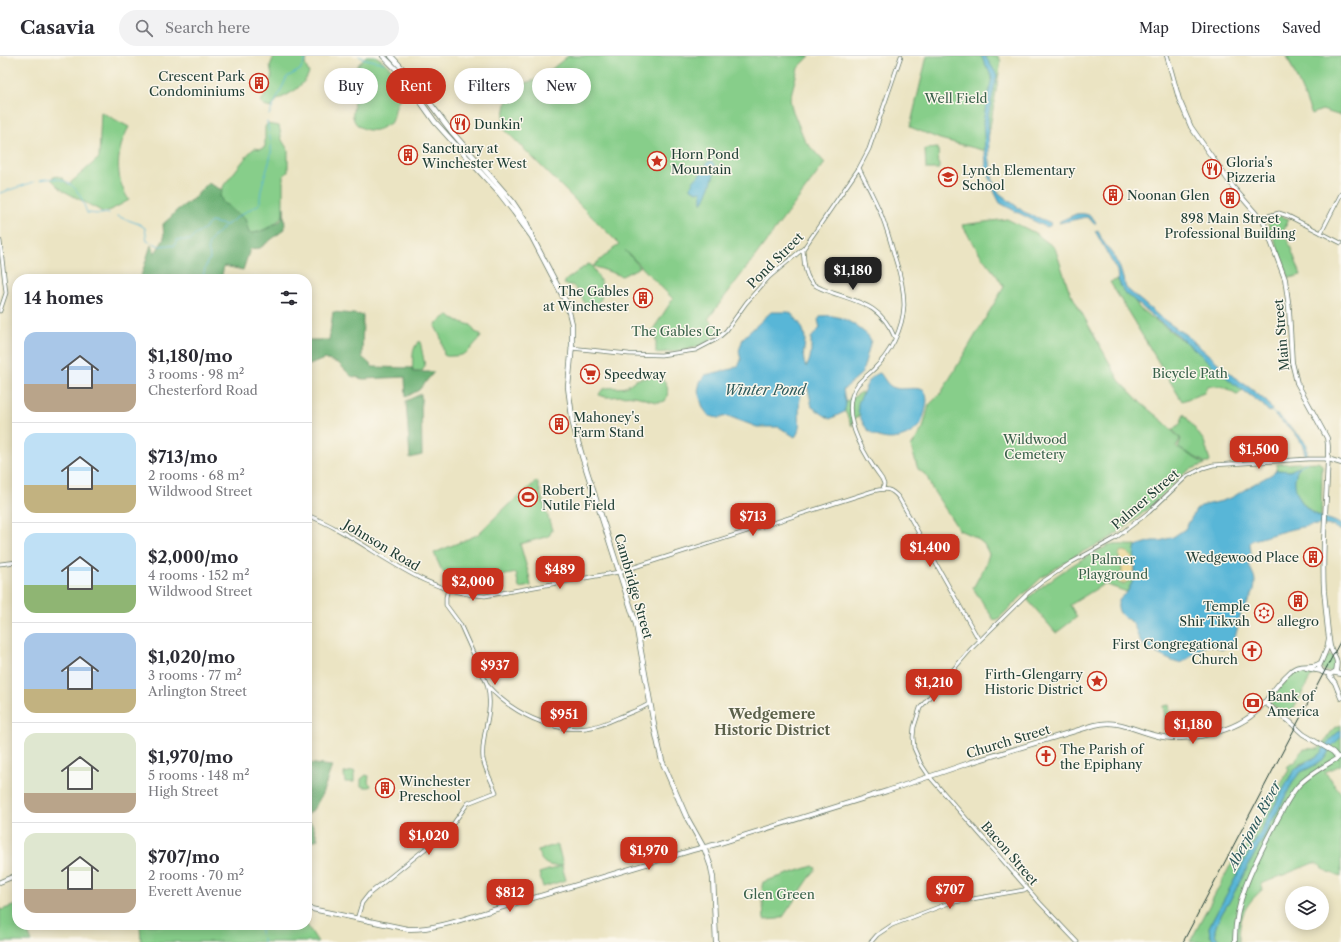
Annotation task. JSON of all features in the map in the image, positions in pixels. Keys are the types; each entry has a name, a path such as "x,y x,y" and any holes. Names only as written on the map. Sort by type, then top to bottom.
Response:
{"highway":[{"name":"Cambridge Street","path":"383,56 395,68"},
{"name":"Cambridge Street","path":"391,56 402,68"},
{"name":"Cambridge Street","path":"422,104 445,133 500,194 532,237"},
{"name":"Cambridge Street","path":"430,104 512,201 526,222 532,237 568,307 572,324 568,387 573,424 637,629 657,741 664,765 692,828 709,861 713,878 716,942"},
{"path":"478,169 482,165"}],"main road":[{"name":"Main Street","path":"1167,56 1179,99 1191,128 1233,187 1264,223 1285,279 1289,308 1292,362 1297,383 1327,438 1328,459 1324,591 1329,638 1331,649 1334,654"},
{"path":"1328,459 1341,463"},
{"name":"Main Street","path":"1324,655 1329,638"},
{"path":"1302,666 1329,674 1335,673 1340,671 1334,654 1329,653 1324,655 1319,667 1321,671"},
{"name":"Church Street","path":"312,909 408,929 423,928 537,897 887,791 1016,748 1106,723 1117,724 1166,738 1181,739 1224,730 1236,725 1254,713 1276,686 1289,673 1298,667 1316,666 1320,663"},
{"path":"1335,673 1335,683"},
{"path":"1329,674 1335,683 1341,698"},
{"path":"1234,942 1237,919 1249,878 1289,799 1304,781 1340,757 1303,734 1264,702"},
{"path":"0,882 12,877"}],"street":[{"name":"Pond Street","path":"571,348 647,356 679,354 700,348 714,341 726,331 746,303 769,277 803,249 859,168 869,149 901,56"},
{"path":"859,168 885,223 900,275 904,307 899,330 882,361 858,384 852,395 851,409 856,436 862,449 882,479 884,489 891,490 899,498 979,640"},
{"path":"1321,233 1341,194"},
{"path":"1260,218 1279,213 1341,242"},
{"path":"0,241 6,293 0,311"},
{"path":"803,249 807,276 811,281 820,288 870,307 885,319 895,338"},
{"name":"Palmer Street","path":"929,776 921,764 914,748 914,726 917,715 924,703 979,640 1042,582 1072,562 1114,539 1149,512 1187,476 1213,465 1328,459"},
{"name":"Johnson Road","path":"312,517 335,528 417,578 448,589 474,595 492,595 619,572 884,489"},
{"path":"0,564 12,563"},
{"path":"357,919 362,903 369,894 445,833 454,824 468,803 496,792 483,760 484,739 490,707 487,684 460,624 446,605 448,589"},
{"path":"487,684 496,694 522,713 546,723 572,729 587,728 604,724 650,703"},
{"name":"Bacon Street","path":"929,776 1027,888 1077,942"},
{"path":"871,942 877,935 892,925 949,902 1024,890 1027,888"}],"green space":[{"path":"274,56 308,56 305,64 309,73 297,89 277,100 271,108 264,106 260,101 264,98 267,86 272,77 270,66"},
{"path":"366,56 375,56 390,68 386,68 386,104 397,104 392,122 380,129 365,129 360,127 354,120 354,104 378,104 378,68 356,68"},
{"name":"The Gables Cr","path":"568,56 810,56 798,68 790,99 792,109 805,141 825,163 708,319 721,331 707,342 699,346 683,350 656,353 656,339 650,334 673,299 625,250 640,267 622,276 593,266 619,244 502,127 506,104 524,104 524,83 532,81 532,104 591,104 591,68 553,68"},
{"name":"Well Field","path":"927,56 998,56 1001,61 986,151 940,139 910,127"},
{"path":"1287,56 1341,56 1341,116 1322,110 1312,114"},
{"path":"101,112 129,127 121,145 118,164 121,183 129,200 111,210 103,212 62,190 51,179 56,176 61,177 68,185 99,158"},
{"path":"267,124 279,126 282,140 288,150 288,172 283,176 283,215 268,228 258,232 249,233 245,219 223,203 220,196 224,185 251,151 255,148 261,149 265,147 265,127"},
{"path":"938,148 939,169 926,169 925,149"},
{"path":"208,183 222,190 220,196 223,203 245,219 249,233 261,231 271,227 281,220 283,217 284,207 285,229 260,248 250,249 243,270 224,266 222,274 142,274 151,245 155,253 164,239 163,224 176,211 194,198"},
{"path":"1277,215 1289,219 1284,230 1301,275 1289,278 1267,220 1268,217"},
{"name":"Wildwood Cemetery","path":"1007,219 1035,233 1055,248 1069,290 1119,380 1142,404 1165,423 1180,439 1176,447 1205,464 1189,470 1182,475 1151,506 1112,537 1078,554 1042,577 998,619 994,620 973,588 985,566 989,554 984,544 975,537 959,530 931,487 927,476 918,469 911,447 923,428 929,405 941,393 1004,287 982,257 962,225"},
{"path":"588,264 591,265 600,279 602,284 602,295 601,299 595,306 588,309 575,288 572,285 564,284 566,280"},
{"name":"Bicycle Path","path":"1120,279 1140,309 1246,386 1238,395 1224,387 1207,386 1204,393 1182,401 1110,282"},
{"path":"333,312 363,315 362,357 373,367 413,368 412,371 414,372 434,372 419,390 406,397 405,377 363,379 351,376 338,363 324,359 312,364 312,340 329,340"},
{"path":"448,315 460,322 471,325 475,332 480,334 481,337 466,353 458,356 444,355 441,338 435,326"},
{"path":"420,341 425,366 422,371 412,371 415,347"},
{"path":"652,377 661,378 666,383 668,392 665,401 658,402 634,396 607,397 599,395 604,389 625,387 638,379"},
{"path":"862,392 866,398 860,415 854,419 852,426 844,409 845,402"},
{"path":"421,394 422,455 410,458 406,401"},
{"path":"1184,414 1204,441 1210,461 1209,463 1206,463 1178,448 1181,439 1173,430 1180,424"},
{"path":"1318,462 1322,465 1321,517 1312,512 1298,496 1294,486 1294,481 1299,467 1290,471 1276,470 1277,464"},
{"path":"537,481 552,530 549,536 520,544 531,586 519,588 516,573 453,585 441,569 434,553 477,535 507,506"},
{"name":"Palmer Playground","path":"1111,545 1136,545 1134,577 1127,592 1104,584 1070,605 1077,617 1056,633 1027,599 1045,584 1087,556"},
{"path":"1331,655 1335,658 1334,670 1327,672 1323,670 1321,666 1325,658"},
{"path":"1301,670 1316,674 1310,678 1289,716 1269,701 1292,673"},
{"path":"1169,705 1171,716 1165,717 1163,706"},
{"path":"1341,725 1341,730 1329,741 1319,755 1299,765 1291,775 1209,927 1210,936 1215,942 1190,942 1240,847 1246,850 1289,769 1287,767 1292,763 1294,764 1303,750 1319,749 1334,728"},
{"path":"1341,737 1341,765 1325,772 1341,793 1341,815 1339,820 1341,821 1341,877 1322,869 1321,866 1316,863 1313,863 1261,884 1263,889 1251,901 1244,912 1240,926 1239,942 1221,942 1215,934 1217,923 1294,780 1301,772 1325,758 1332,746"},
{"path":"312,764 332,766 325,786 312,811"},
{"path":"354,771 354,782 345,782 344,773"},
{"path":"366,775 369,776 368,782 371,785 370,787 361,786 361,779"},
{"path":"312,824 313,826 318,839 312,841"},
{"path":"556,845 558,846 563,865 554,866 546,864 541,859 538,850"},
{"path":"562,866 566,880 543,887 539,873"},
{"name":"Glen Green","path":"813,866 816,868 815,870 783,917 764,920 763,882"},
{"path":"12,906 12,930 27,930 32,942 0,942 0,907 1,910"},
{"path":"140,930 310,930 318,942 141,942"}],"sand":[{"path":"1121,551 1127,552 1135,561 1134,578 1123,584 1119,583 1118,580 1122,573 1119,558"}],"water":[{"path":"981,56 985,56 997,75 988,117 989,155 993,181 999,193 1024,212 1051,223 1050,226 1046,227 1000,203 995,193 986,167 983,121 992,77"},
{"path":"711,161 715,166 715,170 702,204 701,191 697,192 691,189 691,186 708,162"},
{"path":"1076,214 1088,215 1096,223 1094,224 1086,217 1059,223 1060,221"},
{"path":"1098,230 1102,240 1120,268 1126,288 1160,317 1186,335 1234,377 1267,402 1272,410 1269,412 1262,404 1233,383 1178,335 1161,323 1123,291 1118,280 1117,271 1095,231"},
{"name":"Winter Pond","path":"771,312 789,312 800,324 805,335 803,357 806,367 810,357 811,338 820,328 818,320 821,316 832,316 847,320 865,333 871,341 862,373 843,390 846,405 844,412 830,419 812,407 808,388 805,387 800,401 798,433 795,437 779,427 757,427 728,416 718,418 709,416 703,408 698,391 700,382 705,375 732,369 739,365 741,360 739,351 743,338"},
{"path":"880,373 892,387 899,389 917,388 924,391 926,394 927,398 925,412 921,423 912,432 905,436 888,439 880,437 867,429 860,417 858,408 859,401 870,380 874,375"},
{"path":"1276,414 1300,436 1307,445 1307,456 1305,456 1304,449 1298,438 1275,416"},
{"path":"1300,466 1295,479 1295,486 1300,499 1309,510 1315,514 1335,521 1341,525 1341,531 1333,527 1323,525 1311,525 1253,540 1250,543 1251,553 1249,564 1255,581 1254,590 1241,614 1234,640 1225,648 1214,646 1203,647 1185,661 1179,663 1158,654 1142,644 1133,624 1120,613 1118,607 1119,600 1128,591 1133,581 1136,546 1173,537 1185,529 1196,510 1201,506 1233,497 1274,473 1276,470 1290,471"},
{"path":"1341,730 1341,737 1332,746 1325,758 1301,772 1294,780 1219,919 1215,934 1221,942 1215,942 1210,935 1209,927 1291,775 1300,766 1319,754 1330,740"}],"waterway":[{"path":"269,115 287,77 300,70 307,56"},
{"path":"359,56 384,63"},
{"path":"203,274 207,262 210,259 208,247 210,241 230,222 260,204 262,185 271,154 271,142 267,122"},
{"path":"40,180 58,179 66,181 80,196 87,213 109,213"},
{"path":"0,193 34,182"},
{"path":"117,216 139,224 145,228 147,241 160,246 174,246 177,240 191,240 211,222 226,225"},
{"path":"1271,411 1276,415"},
{"path":"1299,467 1307,462"},
{"path":"261,930 261,935"}],"railway":[{"path":"1183,942 1341,640"}],"place":[{"name":"Crescent Park Condominiums","path":"259,83"},
{"name":"Dunkin'","path":"460,124"},
{"name":"Sanctuary at Winchester West","path":"408,155"},
{"name":"Horn Pond Mountain","path":"657,161"},
{"name":"Gloria's Pizzeria","path":"1212,169"},
{"name":"Lynch Elementary School","path":"948,177"},
{"name":"Noonan Glen","path":"1113,195"},
{"name":"898 Main Street Professional Building","path":"1230,198"},
{"name":"The Gables at Winchester","path":"643,298"},
{"name":"Speedway","path":"590,374"},
{"name":"Mahoney's Farm Stand","path":"559,424"},
{"name":"Robert J. Nutile Field","path":"528,497"},
{"name":"Wedgewood Place","path":"1313,557"},
{"name":"allegro","path":"1298,601"},
{"name":"Temple Shir Tikvah","path":"1264,613"},
{"name":"First Congregational Church","path":"1252,651"},
{"name":"Firth-Glengarry Historic District","path":"1097,681"},
{"name":"Bank of America","path":"1253,703"},
{"name":"The Parish of the Epiphany","path":"1046,756"},
{"name":"Winchester Preschool","path":"385,788"}],"district":[{"name":"Wedgemere Historic District","path":"772,722"}],"water label":[{"name":"Aberjona River","path":"1254,825"}]}
